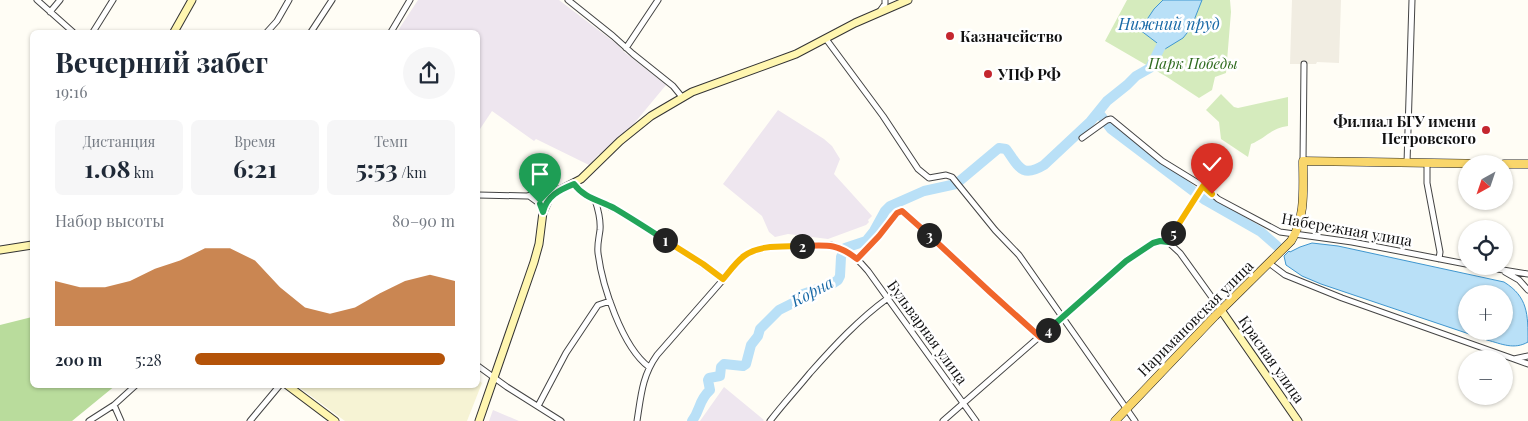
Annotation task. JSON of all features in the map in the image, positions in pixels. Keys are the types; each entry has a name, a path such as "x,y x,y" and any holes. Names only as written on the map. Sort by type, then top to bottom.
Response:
{"main road":[{"path":"1294,235 1300,218 1304,161 1458,163"},
{"path":"1513,164 1528,164"},
{"name":"Наримановская улица","path":"1115,421 1221,310 1287,245 1294,235"}],"street":[{"path":"37,0 71,30"},
{"path":"50,12 60,0"},
{"path":"94,30 113,0"},
{"path":"175,30 192,0"},
{"path":"269,30 277,21 289,0"},
{"path":"313,30 332,0"},
{"path":"392,30 410,0"},
{"path":"568,0 673,86 682,97"},
{"path":"626,48 658,0"},
{"path":"879,12 884,6 885,0"},
{"path":"1407,163 1412,0"},
{"path":"480,195 527,196 574,184 634,129 658,111 682,97 711,84 796,54 855,22 903,1"},
{"path":"826,39 883,116 918,169 929,178 946,175 954,179 995,230 1019,255 1134,421"},
{"path":"1304,64 1302,147 1304,161"},
{"name":"Набережная улица","path":"1082,138 1104,121 1111,120 1162,161 1203,186 1218,200 1280,232 1316,236 1458,262"},
{"path":"1427,163 1427,183 1440,252 1439,258"},
{"path":"574,184 582,193 612,208 703,264 723,279 657,355 649,367 642,391 637,421"},
{"path":"943,421 1126,261 1153,243 1160,241 1168,242 1203,186"},
{"path":"479,421 537,252 543,212 547,201 556,192 566,187"},
{"path":"527,196 538,202 543,212"},
{"path":"595,200 600,222 598,253 610,301 634,352 649,367"},
{"path":"857,259 879,236 897,213 902,211 1040,337"},
{"name":"Красная улица","path":"1168,242 1180,252 1298,421"},
{"path":"0,250 30,245"},
{"name":"Бульварная улица","path":"723,279 746,254 758,249 831,245 848,252 868,271 976,421"},
{"path":"1269,263 1285,275 1342,298 1528,364"},
{"path":"1513,272 1528,274"},
{"path":"1509,275 1528,290"},
{"path":"770,421 841,340 870,311 888,298"},
{"path":"538,406 566,353 596,308 600,303 610,301"},
{"path":"1514,359 1528,356"},
{"path":"480,368 561,421"},
{"path":"89,421 114,404 133,388"},
{"path":"250,421 278,388"},
{"path":"291,388 335,421"},
{"path":"114,404 121,421"}],"shaded area":[{"path":"418,0 559,0 666,85 632,126 589,165 536,139 534,141 492,111 480,129 480,30 398,30"},
{"path":"1292,0 1341,0 1339,63 1290,64"},
{"path":"778,110 832,146 840,159 834,174 872,216 866,225 828,239 788,234 775,237 769,232 762,216 723,184"},
{"path":"480,382 482,383 467,421 345,421 300,388 480,388"},
{"path":"724,387 764,420 700,421"},
{"path":"493,410 519,421 489,421"}],"green space":[{"name":"Парк Победы","path":"1127,0 1163,0 1154,9 1140,30 1156,42 1167,46 1183,38 1191,28 1202,0 1230,0 1231,12 1226,73 1215,77 1212,90 1199,98 1105,41"},
{"path":"1221,94 1234,107 1238,108 1288,97 1288,126 1277,129 1251,144 1248,157 1221,139 1219,122 1206,110"},
{"path":"30,318 30,388 112,388 72,421 0,421 0,325"}],"water":[{"name":"Нижний пруд","path":"1163,0 1202,0 1191,28 1183,38 1165,49 1140,30 1154,9"},
{"path":"1312,243 1338,246 1458,272 1458,275 1472,275 1504,282 1508,285 1458,285 1458,330 1302,276 1286,265 1284,256"},
{"path":"1513,289 1525,307 1528,323 1528,342 1518,346 1487,340 1513,340"}],"waterway":[{"name":"Корна","path":"692,421 703,398 710,390 709,378 720,376 721,367 724,364 743,366 746,364 751,345 758,336 760,329 779,310 793,303 803,294 838,280 841,257 845,248 866,241 890,206 924,191 956,184 999,148 1006,149 1017,165 1025,170 1030,171 1044,165 1090,122 1107,101 1136,76 1150,68 1166,36"},
{"path":"1099,113 1111,129 1205,200 1261,232 1277,246"}],"place":[{"name":"Казначейство","path":"950,36"},
{"name":"УПФ РФ","path":"988,74"},
{"name":"Филиал БГУ имени Петровского","path":"1486,130"}],"route":[{"path":"540,204 543,212 544,206 552,195 574,184 586,196 627,216 703,264 723,279 746,254 758,249 831,245 839,247 857,259 879,236 897,213 902,211 1040,337 1126,261 1153,243 1160,241 1168,242 1203,186 1212,194"}]}
